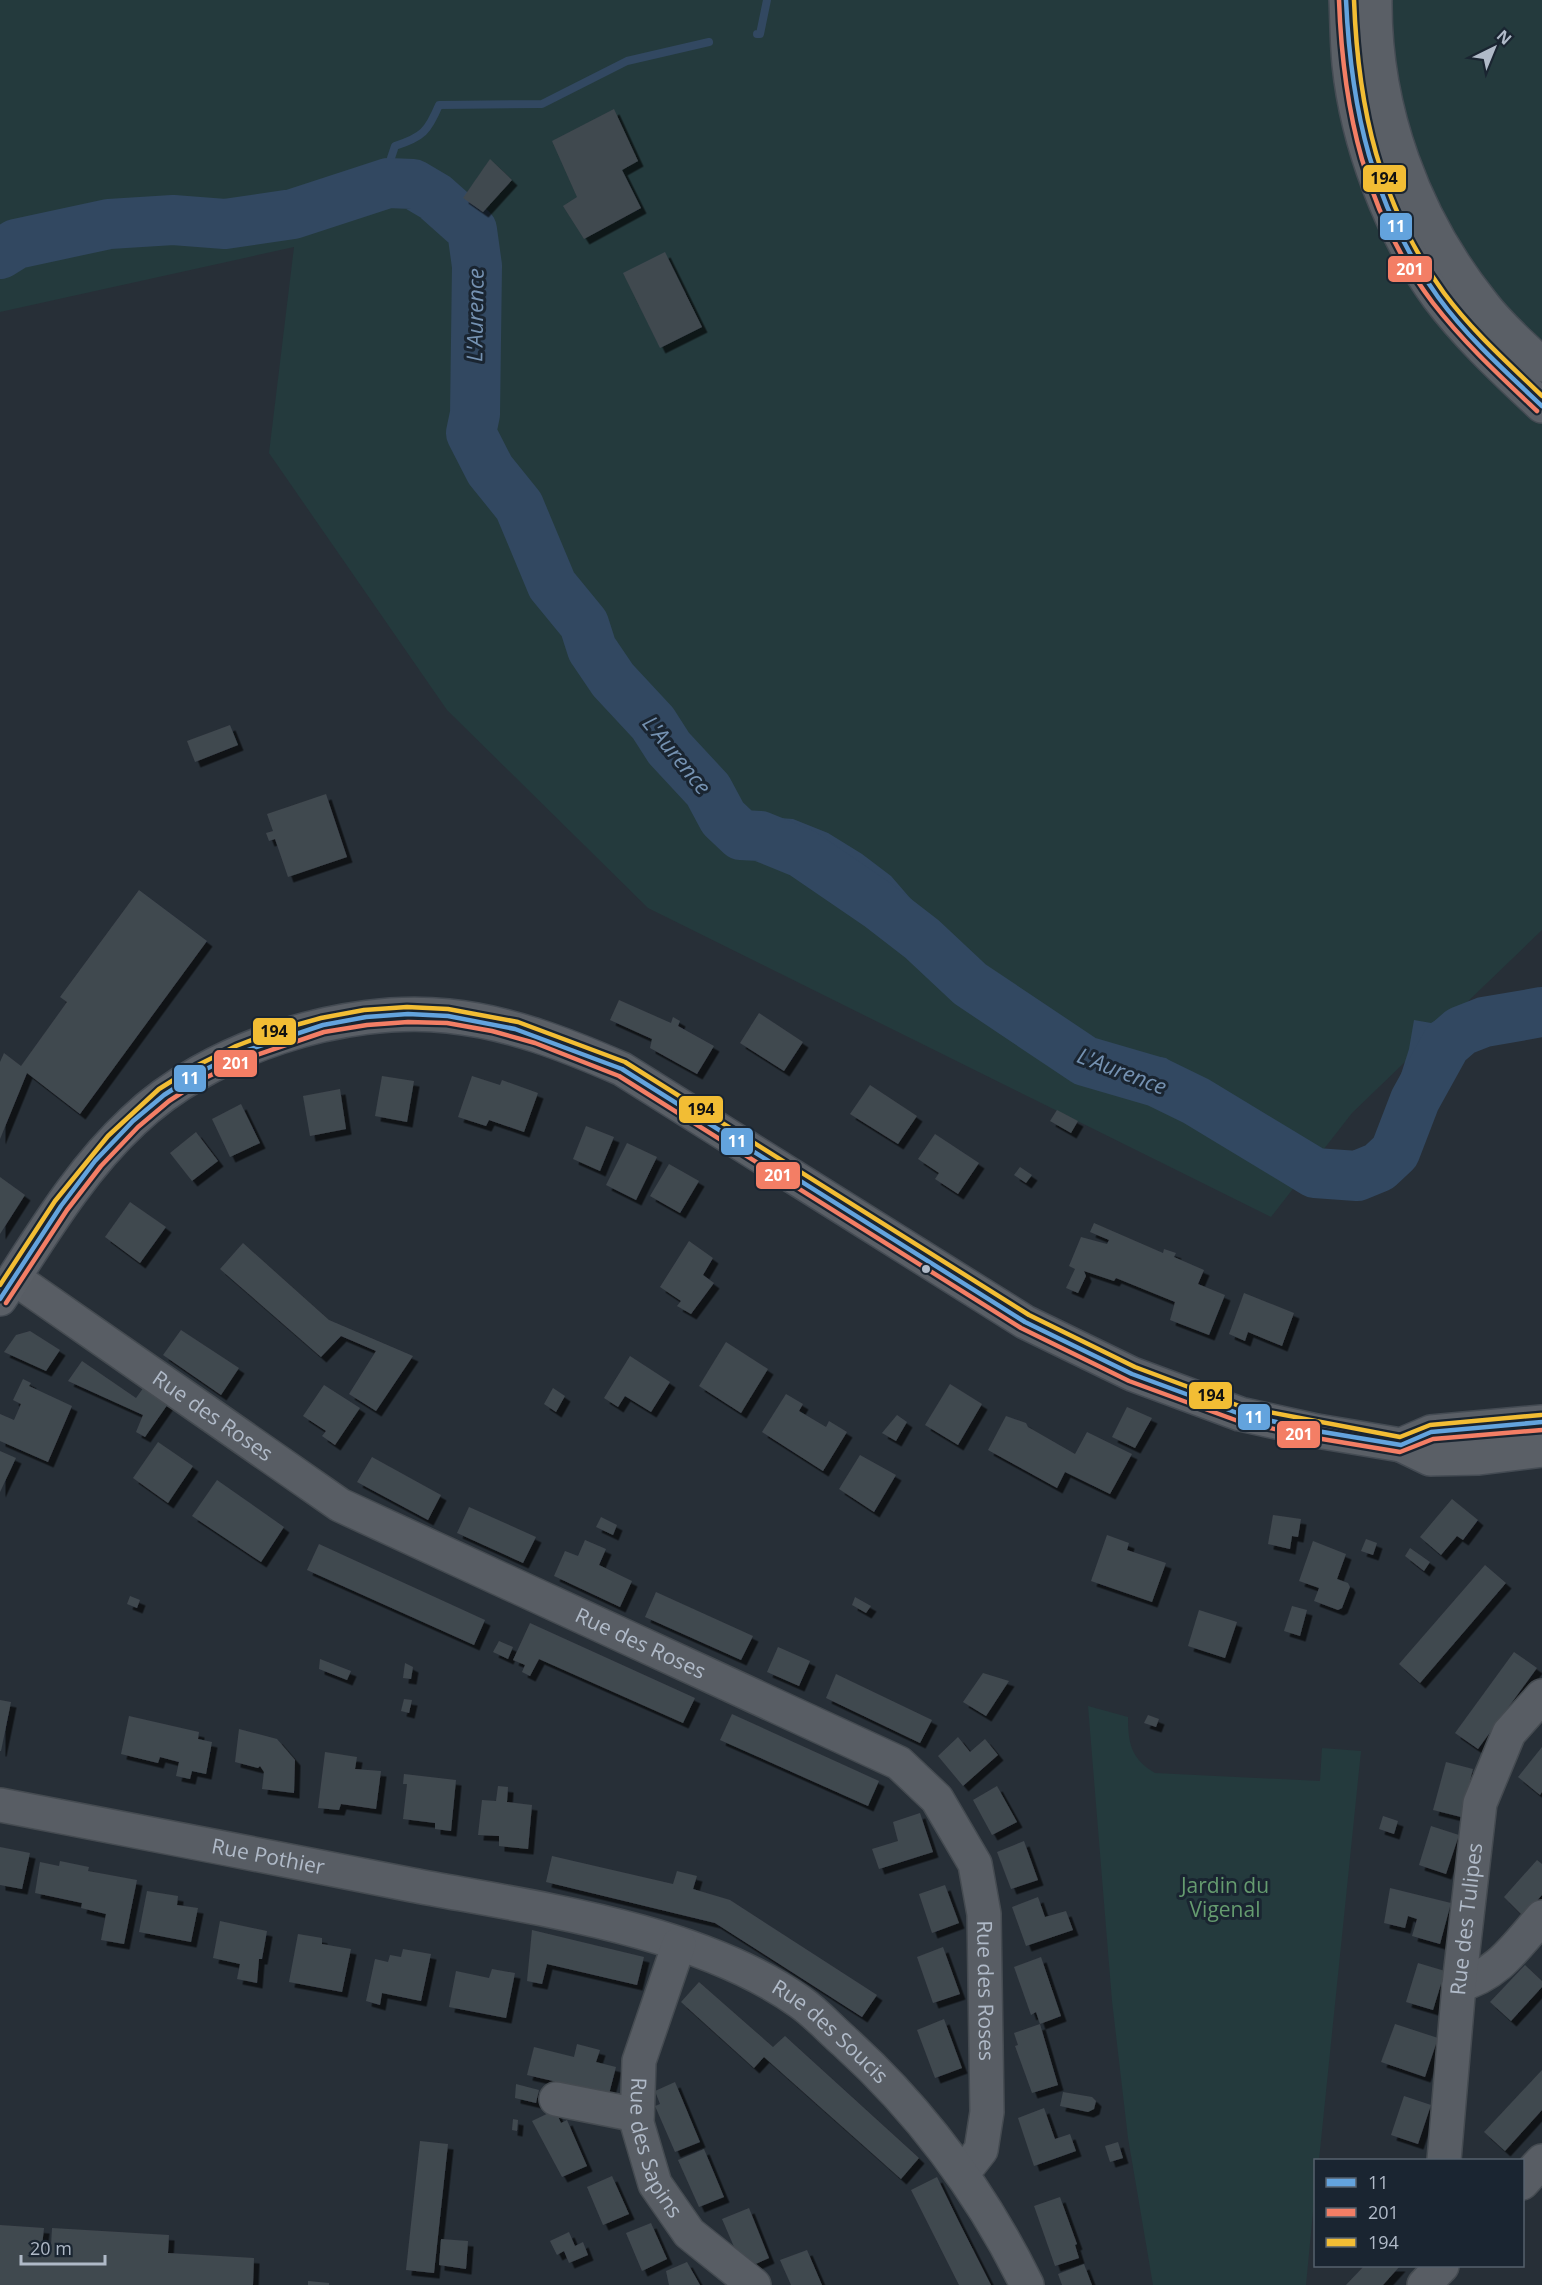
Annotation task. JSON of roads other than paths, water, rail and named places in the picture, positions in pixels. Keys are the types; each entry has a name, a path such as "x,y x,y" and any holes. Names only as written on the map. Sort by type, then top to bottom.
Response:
{"main road":[{"path":"1346,0 1349,65 1359,122 1364,143 1390,210 1438,296 1489,354 1542,406"},
{"path":"1375,0 1381,75 1391,125 1411,186 1464,279 1483,305 1542,365"},
{"path":"7,1289 90,1168 133,1120 177,1086 227,1058 306,1029 362,1017 448,1016 525,1032 567,1045 622,1069 1025,1322 1132,1374 1240,1413 1317,1431 1401,1445 1430,1459 1479,1458 1542,1450"},
{"path":"1401,1445 1431,1432 1542,1422"}],"street":[{"name":"Rue des Roses","path":"7,1289 340,1505 899,1763 937,1799 975,1864 984,1914 987,2112 981,2150 963,2173"},
{"name":"Rue des Tulipes","path":"1444,2159 1459,1985 1480,1803 1509,1733 1542,1696"},
{"name":"Rue Pothier","path":"0,1804 537,1909"},
{"name":"Rue des Soucis","path":"537,1909 586,1918 679,1944 753,1974 801,2002 887,2080 931,2130 963,2173 1009,2249 1027,2285"},
{"path":"1459,1985 1480,1980 1500,1964 1542,1917"},
{"name":"Rue des Sapins","path":"679,1944 639,2061 637,2123 655,2184 689,2233 754,2285"},
{"path":"556,2099 637,2115"},
{"path":"1524,2181 1542,2161"},
{"path":"1424,2285 1440,2267"}],"water":[{"path":"394,159 409,161 435,173 459,193 490,226 493,278 486,352 487,416 491,441 512,474 533,500 557,571 587,605 600,638 667,719 690,757 717,785 738,815 793,819 828,833 862,854 891,876 936,928 957,943 983,973 987,973 1074,1033 1106,1049 1166,1058 1217,1097 1320,1163 1349,1163 1373,1152 1386,1141 1389,1112 1409,1049 1414,1020 1431,1023 1459,1008 1542,998 1542,1012 1484,1022 1461,1031 1446,1044 1415,1100 1395,1152 1379,1167 1357,1176 1315,1173 1196,1101 1157,1082 1085,1061 970,984 922,939 878,905 802,853 760,836 741,835 723,818 708,790 669,748 653,723 613,680 592,649 584,624 552,585 519,506 490,470 471,433 475,414 477,266 472,230 435,197 414,184 388,183 293,214 225,224 173,220 109,224 16,244 0,241 0,238 28,228 115,208 155,206 170,201 227,211 253,204 265,206 279,198 307,192 311,196"}],"waterway":[{"path":"757,34 760,34 767,0"},
{"path":"391,158 395,146 418,136 428,127 439,105 542,104 627,61 709,42"},
{"name":"L'Aurence","path":"0,254 16,244 109,224 173,220 225,224 293,214 388,183 413,184 435,197 472,230 477,266 475,414 471,433 490,470 519,506 552,585 584,624 592,649 613,680 653,723 669,748 708,790 723,818 741,835 760,836 802,853 878,905 922,939 970,984 1085,1061 1157,1082 1196,1101 1315,1173 1357,1176 1379,1167 1395,1152 1415,1100 1446,1044 1461,1031 1484,1022 1542,1012"}],"park label":[{"name":"Jardin du Vigenal","path":"1225,1898"}]}
